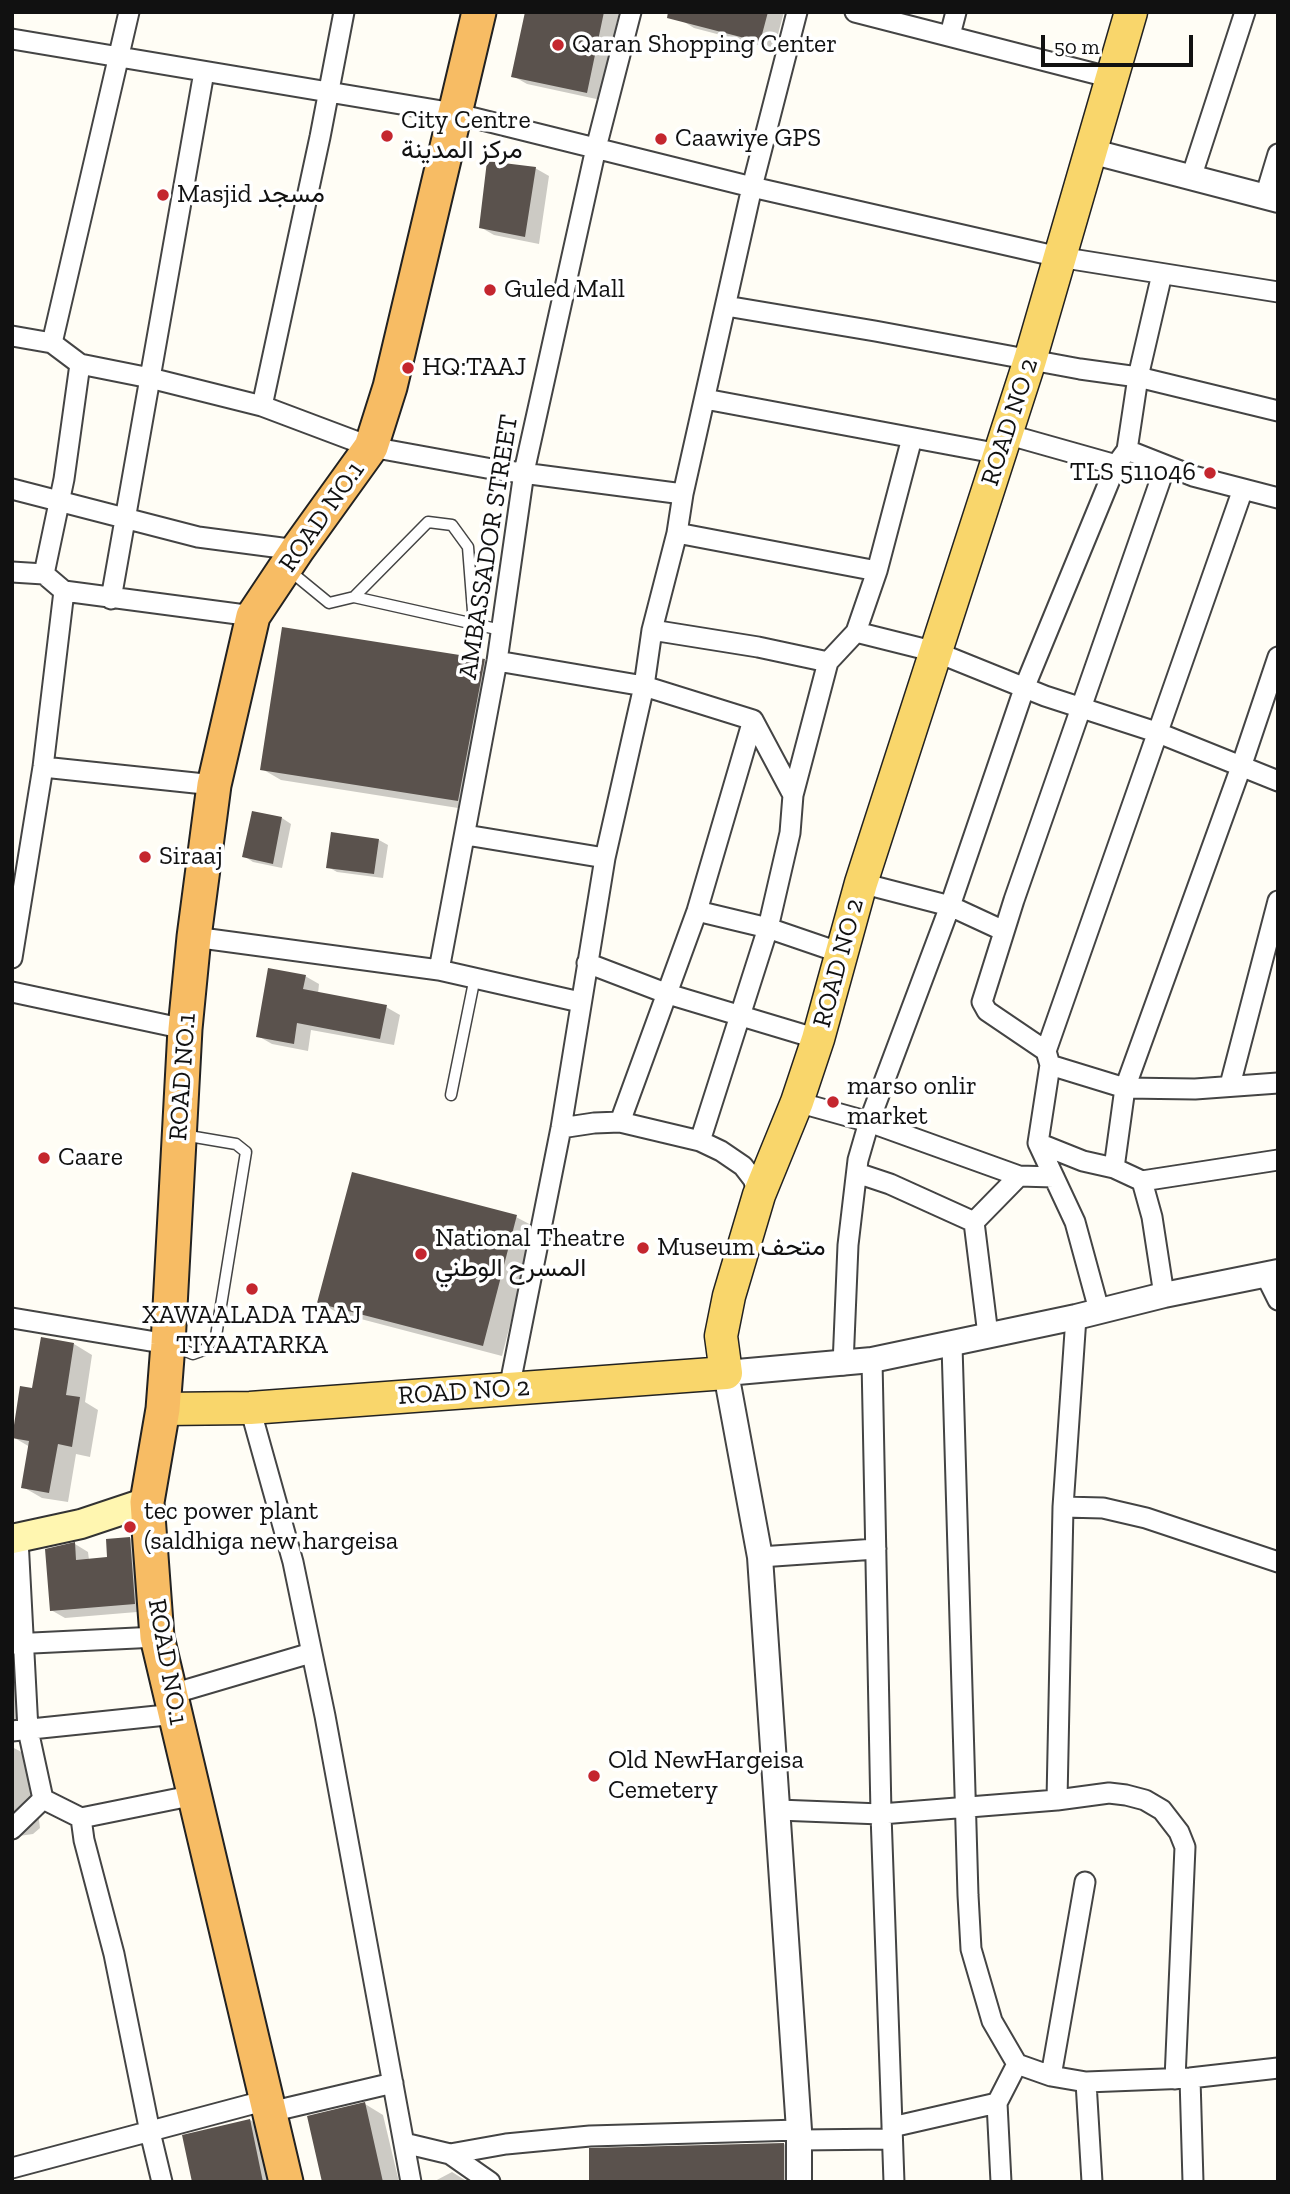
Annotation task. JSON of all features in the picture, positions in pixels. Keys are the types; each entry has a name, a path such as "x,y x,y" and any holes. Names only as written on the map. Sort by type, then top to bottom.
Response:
{"highway":[{"name":"ROAD NO.1","path":"286,2182 157,1637 147,1502 163,1409 185,1029 214,785 253,616 371,447 390,387 479,12"}],"main road":[{"name":"ROAD NO 2","path":"163,1409 250,1408 726,1373 721,1336 729,1296 759,1195 797,1102 818,1040 861,883 1030,360 1131,12"},
{"path":"15,1539 81,1524 147,1502"}],"street":[{"path":"52,343 129,12"},
{"path":"262,406 330,91 344,12"},
{"name":"AMBASSADOR STREET","path":"439,970 497,661 524,472 596,148 631,12"},
{"path":"509,1389 561,1128 606,859 644,686 652,630 677,533 683,494 752,187 797,12"},
{"path":"855,12 1112,78"},
{"path":"950,35 956,12"},
{"path":"1191,178 1244,12"},
{"path":"12,39 454,113 752,187 1059,257 1278,292"},
{"path":"111,599 204,72"},
{"path":"1090,151 1271,199 1278,154"},
{"path":"843,1364 848,1245 857,1173 869,1122 950,906 1025,686 1122,458 1162,274"},
{"path":"726,306 1138,377 1278,411"},
{"path":"12,336 52,343 80,364 262,406 371,447 492,469 683,494"},
{"path":"44,574 64,479 80,364"},
{"path":"705,399 912,438 1003,444 1122,458 1278,497"},
{"path":"700,1141 768,928 790,833 793,795 828,662 856,632 877,571 912,438"},
{"path":"1165,467 1004,931 982,1002 984,1007 1048,1058 1125,1088 1195,1089 1278,1083"},
{"path":"12,489 291,559"},
{"path":"1057,1800 1063,1507 1087,1314 1074,1222 1038,1143 1048,1058 1156,732 1243,489"},
{"path":"677,533 877,571"},
{"path":"12,572 44,574 64,591 253,616"},
{"path":"12,958 43,767 64,591"},
{"path":"652,630 828,662"},
{"path":"856,632 936,652 1045,696 1156,732 1278,781"},
{"path":"1114,1168 1125,1088 1278,657"},
{"path":"497,661 644,686 753,720 793,795"},
{"path":"620,1122 697,911 753,720"},
{"path":"43,767 214,785"},
{"path":"466,835 606,859"},
{"path":"861,883 950,906 1004,931"},
{"path":"1230,1085 1278,901"},
{"path":"697,911 768,928 841,953"},
{"path":"194,937 475,976 580,1002"},
{"path":"587,963 668,994 818,1040"},
{"path":"12,992 185,1029"},
{"path":"797,1102 869,1122 1019,1175 1054,1177"},
{"path":"561,1128 594,1122 620,1122 700,1141 743,1166 753,1179 759,1195"},
{"path":"1038,1143 1083,1161 1114,1168 1142,1181 1278,1160"},
{"path":"857,1173 890,1184 974,1222"},
{"path":"974,1222 1019,1175"},
{"path":"1142,1181 1152,1217 1164,1295"},
{"path":"974,1222 988,1335"},
{"path":"799,2182 799,2135 779,1810 760,1557 726,1373 872,1360 952,1345 1271,1273 1278,1300"},
{"path":"12,1318 168,1344"},
{"path":"952,1345 971,1949 992,2021 1017,2064 1051,2076 1086,2082 1182,2079 1278,2068"},
{"path":"872,1360 881,1814 894,2182"},
{"path":"250,1408 293,1562 312,1653 411,2182"},
{"path":"1063,1507 1104,1508 1146,1518 1278,1562"},
{"path":"15,1539 20,1730 43,1799 81,1818 195,1795"},
{"path":"760,1557 876,1549"},
{"path":"18,1644 157,1637"},
{"path":"20,1730 174,1704 312,1653"},
{"path":"779,1810 881,1814 1057,1800 1109,1793 1145,1800 1162,1810 1179,1832 1185,1847 1182,2079 1193,2182"},
{"path":"12,1829 43,1799"},
{"path":"81,1818 114,1954 150,2132 163,2182"},
{"path":"1051,2076 1085,1882"},
{"path":"1001,2182 997,2103 1017,2064"},
{"path":"1086,2082 1092,2182"},
{"path":"12,2168 150,2132 268,2106 393,2083"},
{"path":"450,2154 506,2144 590,2136 892,2133 997,2103"},
{"path":"404,2143 450,2154 491,2182"}],"lane":[{"path":"354,597 428,522 452,525 468,547 474,624"},
{"path":"291,559 330,603 354,597 501,630"},
{"path":"451,1095 475,976"},
{"path":"168,1344 193,1354 204,1350 216,1336 246,1152 236,1144 180,1135"}],"building":[{"name":"Qaran Shopping Center","path":"525,12 604,12 587,93 511,77"},
{"path":"668,12 768,12 760,42 667,18"},
{"path":"487,161 536,167 525,237 479,228"},
{"path":"282,627 485,659 458,801 260,770"},
{"path":"252,811 282,817 273,864 242,857"},
{"path":"331,832 379,839 374,874 326,868"},
{"path":"268,968 306,975 303,989 387,1005 380,1039 297,1023 294,1044 256,1037"},
{"path":"352,1172 517,1215 483,1346 317,1303"},
{"path":"41,1337 74,1343 66,1395 80,1397 72,1447 58,1444 49,1493 21,1488 29,1441 12,1438 20,1386 32,1388"},
{"path":"130,1537 135,1604 50,1611 45,1549 75,1542 76,1560 107,1557 106,1539"},
{"path":"365,2102 383,2182 322,2182 307,2116"},
{"path":"250,2119 263,2182 192,2182 182,2135"},
{"path":"784,2143 784,2182 589,2182 589,2148"}],"place":[{"name":"Qaran Shopping Center","path":"558,45"},
{"name":"City Centre مركز المدينة","path":"387,136"},
{"name":"Caawiye GPS","path":"661,139"},
{"name":"Masjid مسجد","path":"163,195"},
{"name":"Guled Mall","path":"490,290"},
{"name":"HQ:TAAJ","path":"408,368"},
{"name":"TLS 511046","path":"1210,473"},
{"name":"Siraaj","path":"145,857"},
{"name":"marso onlir market","path":"833,1102"},
{"name":"Caare","path":"44,1158"},
{"name":"Museum متحف","path":"643,1248"},
{"name":"National Theatre المسرح الوطني","path":"421,1254"},
{"name":"XAWAALADA TAAJ TIYAATARKA","path":"252,1289"},
{"name":"tec power plant (saldhiga new hargeisa","path":"130,1527"},
{"name":"Old NewHargeisa Cemetery","path":"594,1776"}]}
